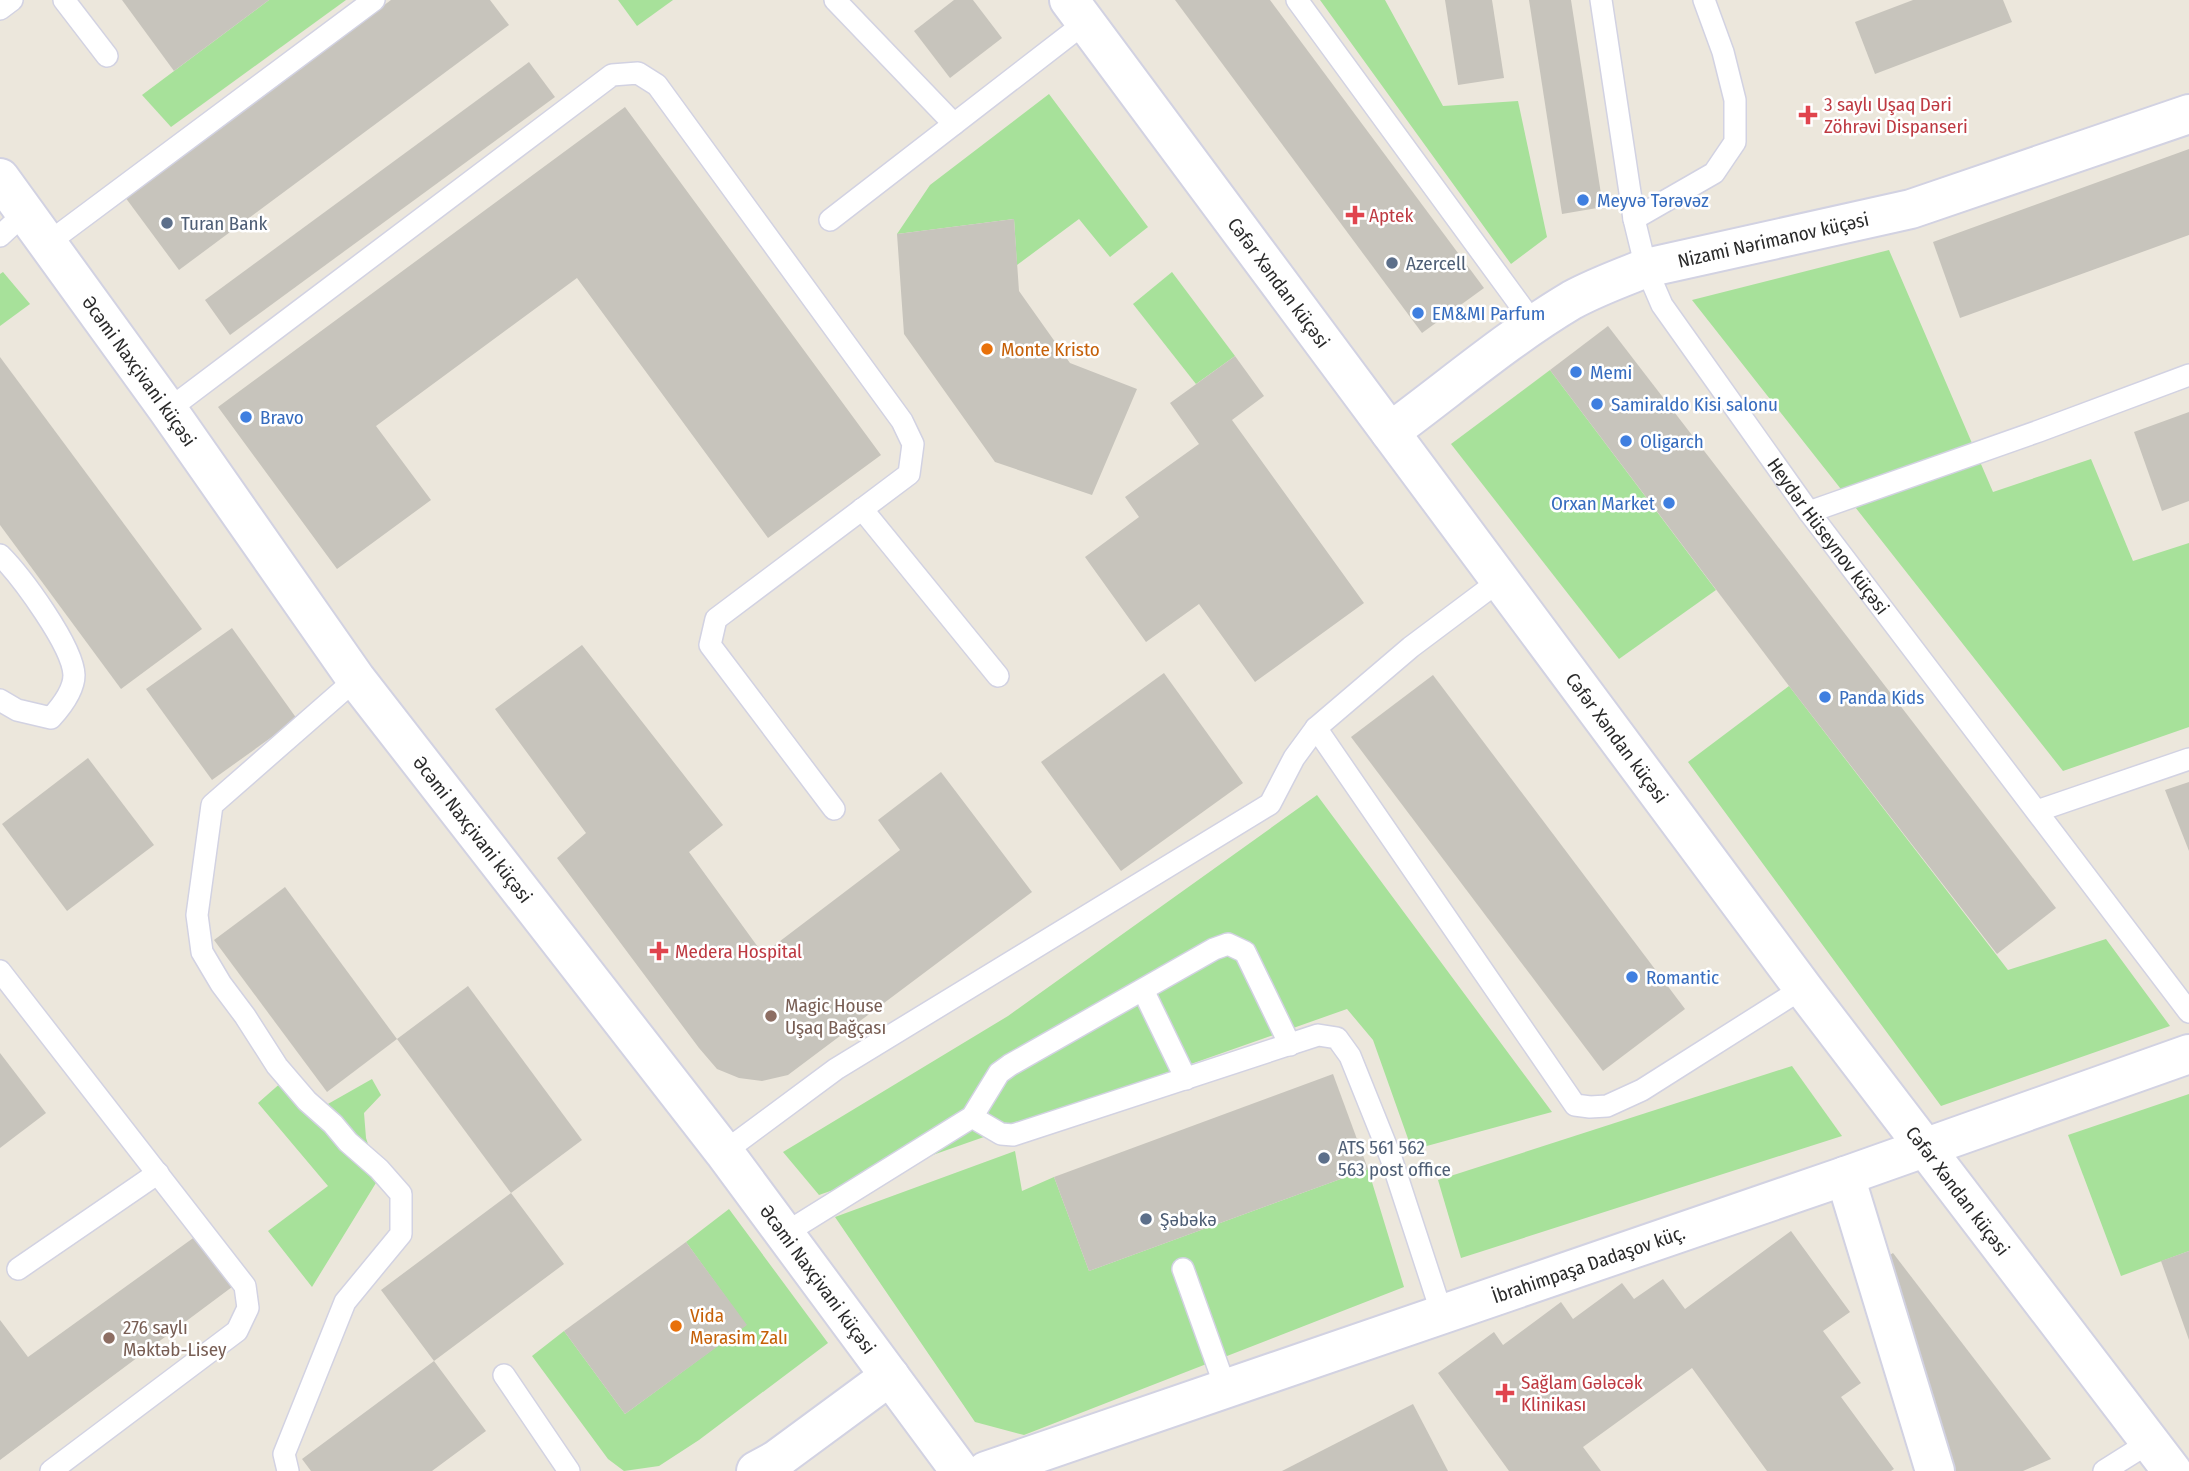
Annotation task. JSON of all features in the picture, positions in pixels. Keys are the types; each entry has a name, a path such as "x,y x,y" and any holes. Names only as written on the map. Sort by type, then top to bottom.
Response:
{"street":[{"name":"Cəfər Xəndan küçəsi","path":"1077,11 1803,988 2161,1456"},
{"name":"Nizami Nərimanov küçəsi","path":"1390,432 1534,324 1574,299 1646,268 1910,209 2189,114"},
{"name":"Əcəmi Naxçivani küçəsi","path":"0,178 13,224 48,243 356,679 724,1152 960,1471"},
{"name":"İbrahimpaşa Dadaşov küç.","path":"986,1471 1844,1177 2189,1054"},
{"path":"1844,1177 1935,1471"},
{"path":"756,1471 776,1460 890,1376"}],"lane":[{"path":"0,9 12,0"},
{"path":"64,0 107,56"},
{"path":"48,243 374,0"},
{"path":"835,0 954,124"},
{"path":"1297,0 1534,324"},
{"name":"Heydər Hüseynov küçəsi","path":"1601,0 1634,219 1646,268 1662,305 1809,512 2189,1012"},
{"path":"1634,219 1714,173 1735,142 1735,100 1723,52 1704,0"},
{"path":"830,220 954,124 1077,11"},
{"path":"168,410 612,75 638,73 657,85 902,421 913,443 909,474 716,619 710,645 834,809"},
{"path":"1809,512 2039,432 2189,375"},
{"path":"862,509 998,676"},
{"path":"0,555 10,564 54,627 69,653 74,677 63,704 51,718 17,710 0,700"},
{"path":"724,1152 836,1069 1270,804 1294,758 1316,728 1412,647 1499,580"},
{"path":"288,1471 284,1454 345,1302 401,1234 401,1195 379,1168 307,1101 277,1066 245,1016 220,984 202,952 198,915 212,806 356,679"},
{"path":"1316,728 1575,1105 1607,1106 1642,1090 1803,988"},
{"path":"2037,811 2189,760"},
{"path":"784,1234 972,1117 999,1073 1214,949 1228,944 1245,952 1290,1045"},
{"path":"0,971 245,1286 248,1308 237,1331 51,1471"},
{"path":"1143,990 1186,1079"},
{"path":"972,1117 1001,1134 1013,1135 1318,1035 1338,1038 1350,1056 1391,1158 1442,1314"},
{"path":"18,1269 158,1173"},
{"path":"1183,1269 1226,1389"},
{"path":"504,1375 569,1471"},
{"path":"2105,1471 2161,1456"}],"green space":[{"path":"269,0 346,0 171,127 142,95"},
{"path":"618,0 673,0 637,26"},
{"path":"1320,0 1385,0 1443,106 1518,101 1547,237 1511,264"},
{"path":"1049,94 1148,227 1110,257 1079,219 1017,265 1014,219 897,234 930,185"},
{"path":"1889,250 1993,492 2091,459 2133,561 2189,543 2189,727 2063,771 1692,300"},
{"path":"3,272 30,304 0,326 0,274"},
{"path":"1172,272 1235,356 1196,384 1133,304"},
{"path":"1550,370 1716,590 1619,659 1451,444"},
{"path":"1789,686 2008,970 2106,939 2170,1026 1941,1106 1688,762"},
{"path":"1317,795 1552,1112 1412,1150 1373,1040 1347,1009 819,1195 783,1152 1008,1016"},
{"path":"1792,1066 1842,1136 1461,1258 1438,1180"},
{"path":"372,1079 381,1095 364,1113 366,1138 379,1178 312,1287 268,1231 328,1186 258,1103 283,1081 312,1113"},
{"path":"2189,1094 2189,1251 2121,1276 2068,1135"},
{"path":"1015,1151 1022,1191 1054,1177 1089,1271 1368,1169 1404,1287 1024,1435 975,1422 835,1217"},
{"path":"729,1209 828,1343 699,1440 659,1466 624,1471 608,1459 532,1356 564,1331 625,1414 746,1325 686,1242"}],"building":[{"path":"122,0 269,0 174,71"},
{"path":"391,0 490,0 509,25 179,270 125,197"},
{"path":"954,0 973,0 1002,38 950,78 914,31"},
{"path":"1175,0 1270,0 1484,288 1422,333"},
{"path":"1445,0 1492,0 1504,78 1458,85"},
{"path":"1529,0 1571,0 1603,207 1562,214"},
{"path":"1913,0 2003,0 2012,22 1875,74 1855,22"},
{"path":"529,62 555,97 230,335 205,300"},
{"path":"625,107 881,455 768,538 577,278 376,426 431,500 337,569 218,407"},
{"path":"2189,149 2189,235 1960,318 1933,242"},
{"name":"Monte Kristo","path":"1014,219 1019,291 1070,363 1137,389 1092,495 995,462 904,334 897,234"},
{"path":"1608,326 2056,908 1997,954 1789,686 1550,370"},
{"path":"1235,356 1264,396 1232,420 1364,603 1255,682 1199,604 1146,642 1085,557 1139,517 1125,497 1199,444 1170,403"},
{"path":"0,357 202,629 121,689 0,525"},
{"path":"2189,412 2189,501 2162,511 2134,432"},
{"path":"232,628 297,719 212,780 146,689"},
{"path":"582,645 723,825 689,852 763,954 900,850 878,820 941,772 1032,892 788,1075 762,1081 739,1078 717,1069 557,858 586,833 495,709"},
{"path":"1164,673 1243,783 1121,871 1041,762"},
{"path":"1433,675 1685,1009 1603,1071 1351,737"},
{"path":"88,758 154,845 67,911 2,824"},
{"path":"2189,782 2189,851 2165,790"},
{"path":"285,887 397,1039 327,1092 214,940"},
{"path":"468,986 582,1140 511,1193 397,1039"},
{"path":"0,1053 46,1113 0,1148"},
{"path":"1333,1074 1368,1169 1089,1271 1054,1177"},
{"path":"511,1193 564,1264 434,1361 381,1290"},
{"path":"1791,1231 1850,1312 1823,1331 1861,1383 1841,1397 1894,1469 1891,1471 1767,1471 1692,1368 1583,1447 1601,1471 1509,1471 1438,1373 1494,1332 1503,1345 1561,1302 1573,1319 1622,1283 1634,1299 1663,1279 1685,1309"},
{"name":"276 saylı Məktəb-Lisey","path":"196,1236 232,1287 0,1460 0,1320 28,1357"},
{"path":"686,1242 747,1325 625,1414 564,1331"},
{"path":"2189,1251 2189,1340 2161,1261"},
{"path":"1893,1253 2051,1459 2023,1471 1947,1471 1876,1264"},
{"path":"434,1361 486,1431 432,1471 311,1471 302,1459"},
{"path":"1413,1404 1448,1471 1282,1471"}],"place":[{"name":"3 saylı Uşaq Dəri Zöhrəvi Dispanseri","path":"1808,115"},
{"name":"Meyvə Tərəvəz","path":"1583,200"},
{"name":"Aptek","path":"1355,215"},
{"name":"Turan Bank","path":"167,223"},
{"name":"Azercell","path":"1392,263"},
{"name":"EM&MI Parfum","path":"1418,313"},
{"name":"Monte Kristo","path":"987,349"},
{"name":"Memi","path":"1576,372"},
{"name":"Samiraldo Kisi salonu","path":"1597,404"},
{"name":"Bravo","path":"246,417"},
{"name":"Oligarch","path":"1626,441"},
{"name":"Orxan Market","path":"1669,503"},
{"name":"Panda Kids","path":"1825,697"},
{"name":"Medera Hospital","path":"659,951"},
{"name":"Romantic","path":"1632,977"},
{"name":"Magic House Uşaq Bağçası","path":"771,1016"},
{"name":"ATS 561 562 563 post office","path":"1324,1158"},
{"name":"Şəbəkə","path":"1146,1219"},
{"name":"Vida Mərasim Zalı","path":"676,1326"},
{"name":"276 saylı Məktəb-Lisey","path":"109,1338"},
{"name":"Sağlam Gələcək Klinikası","path":"1505,1393"}]}
